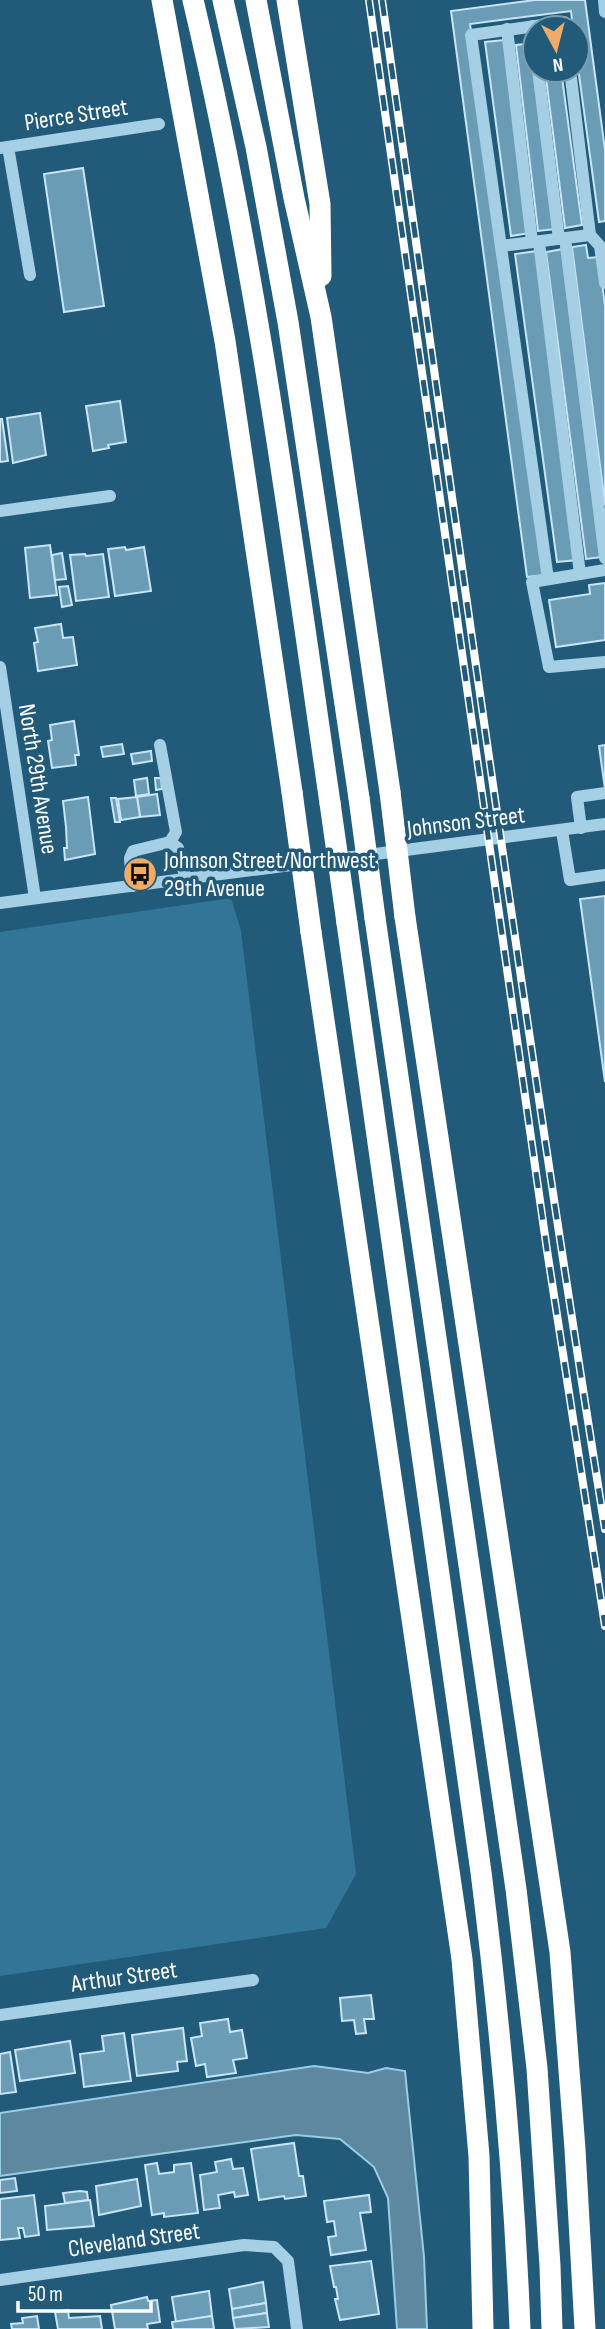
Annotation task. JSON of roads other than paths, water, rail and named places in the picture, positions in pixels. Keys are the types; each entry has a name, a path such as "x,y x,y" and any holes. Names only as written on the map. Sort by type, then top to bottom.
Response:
{"highway":[{"path":"151,0 170,42"},
{"path":"162,0 225,341 462,1959 479,2156 483,2329"},
{"path":"193,0 205,48 256,313 347,922 482,1885 501,2040 516,2217 520,2329"},
{"path":"223,0 256,147 288,322 516,1889 537,2068 552,2329"},
{"path":"256,0 294,198 321,317 390,792 405,917 560,1952 575,2149 584,2329"},
{"path":"287,0 320,204 321,317"}],"street":[{"path":"604,0 605,12"},
{"path":"521,27 471,34 548,579"},
{"path":"508,29 580,574"},
{"path":"540,84 605,558"},
{"path":"572,84 590,235 600,246 605,283"},
{"name":"Pierce Street","path":"4,147 159,124"},
{"path":"4,147 30,275"},
{"path":"501,246 590,235"},
{"path":"0,511 110,496"},
{"path":"605,570 532,582 549,667 605,662"},
{"name":"North 29th Avenue","path":"0,667 35,898"},
{"path":"132,886 130,858 133,851 170,842 176,832 160,745"},
{"path":"581,828 577,797 605,793"},
{"name":"Johnson Street","path":"0,903 605,824"},
{"path":"562,831 570,880 605,875"},
{"path":"170,842 178,848 186,880"},
{"name":"Arthur Street","path":"0,2015 253,1980"},
{"name":"Cleveland Street","path":"0,2280 244,2245 274,2247 288,2261 297,2329"}],"railway":[{"path":"369,0 547,1250 605,1626"},
{"path":"382,0 518,956 605,1529"}],"place":[{"name":"Johnson Street/Northwest 29th Avenue","path":"140,874"}]}
